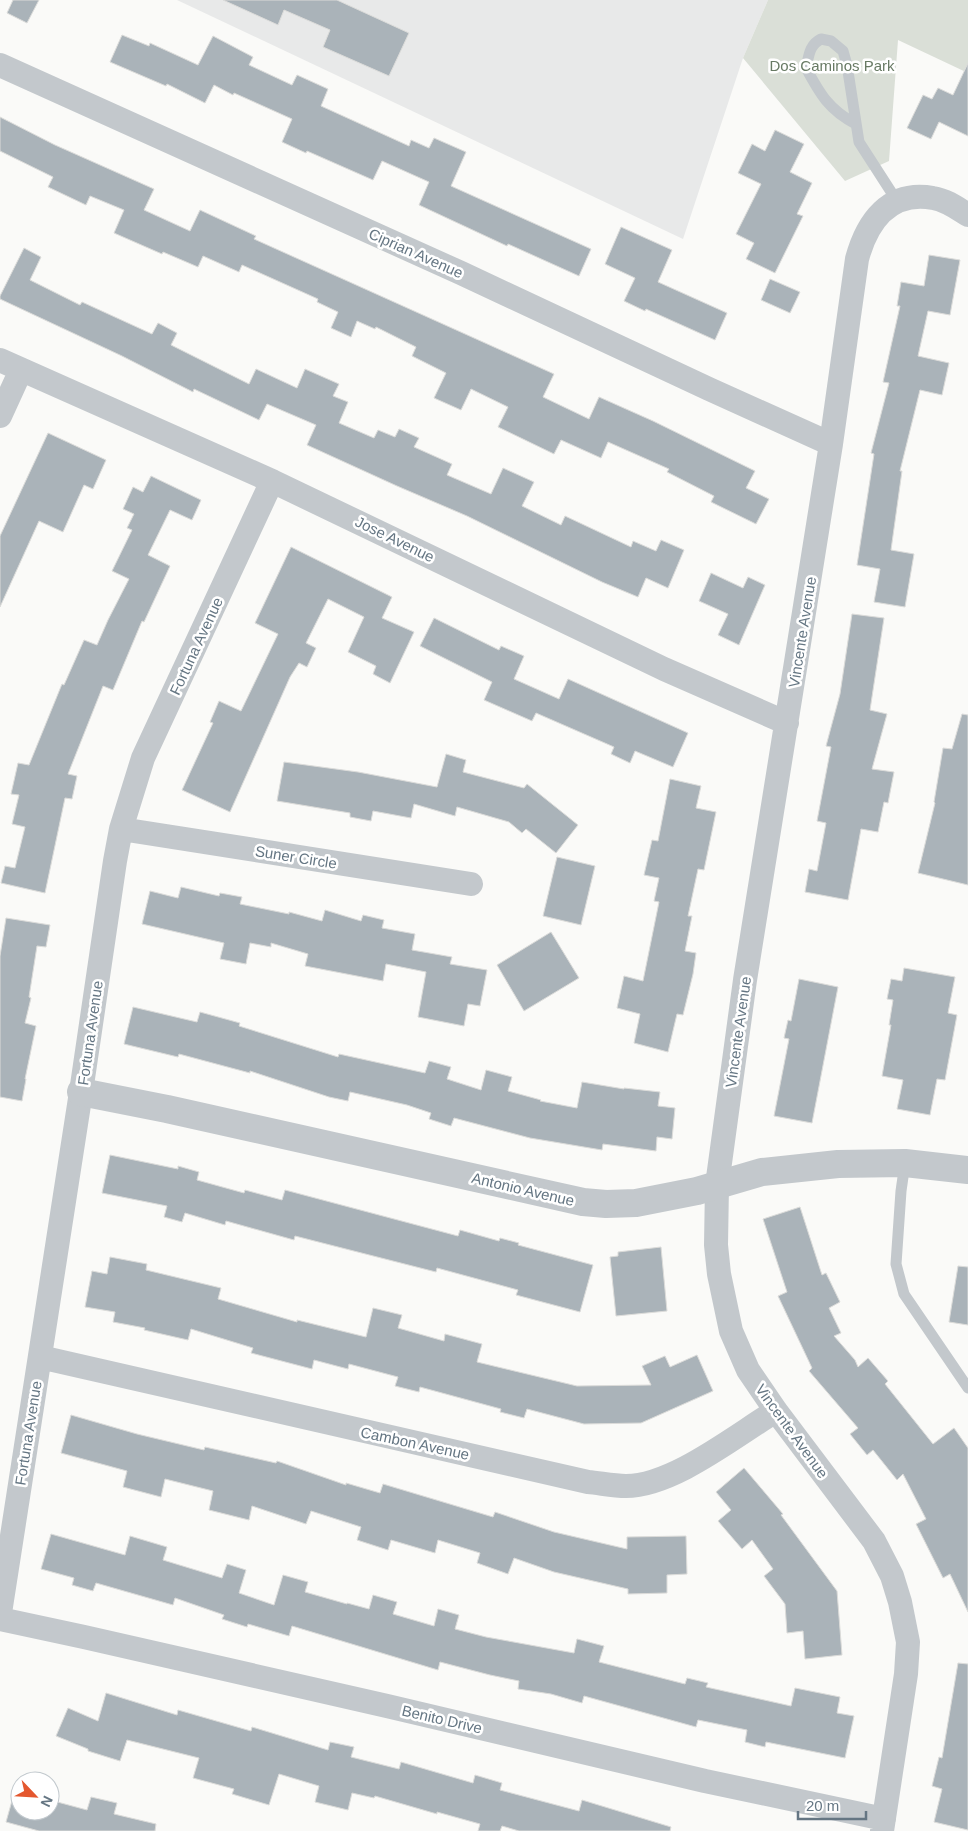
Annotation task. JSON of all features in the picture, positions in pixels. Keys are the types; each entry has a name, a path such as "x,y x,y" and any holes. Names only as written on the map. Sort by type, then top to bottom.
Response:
{"street":[{"name":"Ciprian Avenue","path":"0,65 461,273 831,444"},
{"path":"897,201 915,196 934,198 951,204 968,215"},
{"name":"Vincente Avenue","path":"883,1825 906,1674 908,1642 900,1602 892,1576 874,1541 776,1411 748,1370 730,1331 719,1274 716,1245 717,1184 745,980 831,444 857,259 862,241 873,220 881,211 897,201"},
{"name":"Jose Avenue","path":"0,360 272,481 664,669 787,723"},
{"path":"0,416 21,370"},
{"name":"Fortuna Avenue","path":"0,1613 121,829 143,758 272,481"},
{"name":"Suner Circle","path":"121,829 470,884"},
{"name":"Antonio Avenue","path":"81,1092 167,1109 583,1202 606,1204 671,1197 762,1172 838,1164 905,1163 968,1170"},
{"name":"Cambon Avenue","path":"40,1357 588,1482 627,1486 645,1483 685,1468 776,1411"},
{"name":"Benito Drive","path":"0,1620 368,1701 883,1825"}],"lane":[{"path":"856,124 839,115 819,93 806,68 810,51 814,43 820,39 832,42 842,51 847,65 859,142 897,201"},
{"path":"905,1163 896,1264 904,1294 968,1388"}],"shaded area":[{"path":"177,0 768,0 743,58 683,239"}],"green space":[{"name":"Dos Caminos Park","path":"768,0 968,0 968,73 898,40 889,161 845,181 743,58"}],"building":[{"path":"13,0 39,0 27,23 7,13"},
{"path":"223,0 337,0 409,33 389,76 323,47 330,30 284,10 278,25"},
{"path":"122,35 149,46 150,43 198,65 213,36 253,57 249,65 292,85 297,75 328,89 321,106 409,146 411,140 429,148 434,138 466,152 451,186 591,249 579,276 508,244 507,246 419,205 429,182 382,161 373,180 282,142 292,119 234,93 233,95 214,85 205,103 167,84 166,86 110,62"},
{"path":"968,63 968,136 939,122 931,139 907,128 923,95 932,99 938,88 953,95"},
{"path":"0,117 55,145 154,189 144,210 190,231 200,210 256,236 254,239 554,374 543,397 589,419 599,397 755,471 746,488 769,499 756,524 711,502 714,496 667,472 669,469 608,442 601,458 561,440 554,454 498,427 508,407 471,389 461,410 434,398 446,373 412,356 416,347 376,327 375,329 357,321 351,337 331,328 338,312 317,302 318,299 242,265 239,272 203,256 198,267 114,233 124,210 90,196 86,205 48,187 53,177 0,151"},
{"path":"775,130 804,144 790,172 812,183 797,214 803,216 775,273 746,259 754,243 736,234 761,184 738,173 752,144 765,151"},
{"path":"621,227 672,250 658,282 727,313 715,340 624,301 635,278 605,264"},
{"path":"24,248 41,257 30,280 80,305 82,302 152,334 158,323 177,333 171,345 249,384 256,369 297,388 305,369 339,384 333,396 348,402 339,423 374,438 378,430 395,437 399,429 419,438 414,447 452,464 447,475 491,494 503,468 534,482 522,506 561,525 565,516 631,547 633,541 656,551 661,540 684,550 668,588 646,578 638,597 602,582 467,516 307,445 316,425 267,404 259,420 194,389 193,392 122,356 0,299"},
{"path":"929,255 960,260 950,315 928,311 918,356 949,363 942,395 920,390 900,471 902,471 891,550 914,554 905,607 874,602 880,569 857,565 874,454 871,453 889,383 883,382 900,306 897,306 901,282 924,286"},
{"path":"770,279 800,292 790,313 761,300"},
{"path":"48,433 106,460 93,489 84,485 63,532 39,521 0,607 0,536"},
{"path":"151,476 201,500 192,520 170,510 148,555 170,566 144,622 142,621 113,690 103,686 68,774 77,776 72,799 65,798 45,893 1,883 5,866 15,868 25,827 12,824 19,795 11,794 18,763 29,765 62,684 64,685 84,640 97,645 129,579 112,571 132,530 127,528 134,514 123,509 133,487 143,492"},
{"path":"291,547 392,597 382,618 414,632 390,683 373,674 376,666 348,652 364,617 328,599 306,643 316,648 307,667 299,663 290,677 230,812 182,790 213,723 210,722 219,701 241,711 278,634 255,623"},
{"path":"711,573 743,588 748,577 765,585 739,645 718,635 728,614 699,601"},
{"path":"852,614 884,618 870,710 887,714 872,769 894,772 888,803 884,802 878,832 861,829 848,900 805,892 809,869 817,871 826,823 817,821 831,747 826,746 840,694"},
{"path":"434,618 499,650 501,646 524,656 514,679 559,699 568,679 688,733 673,767 635,751 630,763 611,754 614,747 536,713 532,721 484,700 492,682 420,646"},
{"path":"962,714 968,715 968,885 918,873 935,803 943,748 952,749"},
{"path":"446,754 466,760 463,772 524,788 527,784 578,825 556,853 526,829 522,833 509,822 457,807 455,816 414,804 411,818 373,811 371,821 350,817 350,813 277,801 284,762 358,772 437,787"},
{"path":"670,779 701,786 696,808 716,812 704,870 698,869 688,916 692,916 685,951 696,953 693,974 683,1015 677,1014 668,1052 634,1043 640,1014 617,1008 624,976 643,981 659,902 654,901 659,878 644,875 652,840 658,841"},
{"path":"557,857 595,866 581,925 543,916"},
{"path":"181,887 219,896 220,893 242,897 240,904 289,914 289,912 322,921 325,910 361,921 363,915 384,920 382,928 415,934 412,950 452,957 450,964 487,970 480,1006 468,1004 464,1026 418,1017 426,972 386,964 383,981 305,966 308,954 271,943 271,947 250,943 246,964 220,959 224,943 142,924 150,891 178,898"},
{"path":"6,918 50,925 46,947 37,946 29,997 31,998 25,1023 36,1026 22,1101 0,1097 0,956"},
{"path":"551,932 579,978 524,1011 497,965"},
{"path":"904,968 955,977 948,1013 957,1015 945,1080 937,1079 930,1115 897,1109 903,1080 882,1076 891,1025 889,1025 893,1000 887,999 891,979 902,981"},
{"path":"799,979 838,987 812,1123 774,1116 789,1039 784,1038 788,1020 791,1021"},
{"path":"133,1007 197,1022 200,1012 240,1023 239,1026 338,1057 339,1054 425,1073 429,1061 451,1067 447,1079 481,1090 486,1070 512,1077 508,1091 540,1101 577,1108 582,1082 624,1089 660,1092 658,1106 675,1108 672,1139 657,1137 656,1151 603,1144 602,1150 530,1138 454,1118 451,1126 429,1119 431,1113 407,1105 350,1092 348,1101 329,1097 250,1071 250,1073 179,1054 178,1057 124,1044"},
{"path":"110,1155 178,1169 178,1166 199,1172 197,1180 244,1193 245,1190 282,1200 285,1190 458,1236 460,1230 499,1241 500,1238 519,1243 518,1245 593,1265 580,1312 516,1295 518,1290 437,1268 436,1272 295,1236 294,1240 226,1221 225,1225 185,1213 182,1222 164,1217 167,1206 102,1193"},
{"path":"800,1207 822,1275 826,1273 840,1302 829,1308 841,1333 834,1336 855,1360 858,1367 868,1358 888,1381 885,1384 933,1444 954,1428 968,1448 968,1612 950,1574 943,1578 916,1524 926,1519 903,1474 897,1480 873,1450 867,1455 850,1434 858,1428 809,1371 812,1368 778,1296 787,1292 763,1219"},
{"path":"661,1247 667,1311 616,1316 610,1257 618,1256 618,1252"},
{"path":"110,1257 147,1264 146,1270 221,1288 218,1299 297,1322 297,1320 366,1337 373,1308 402,1315 398,1328 444,1341 445,1334 482,1344 477,1362 577,1386 651,1385 642,1366 665,1356 670,1367 697,1355 713,1391 641,1423 584,1424 527,1409 524,1418 500,1412 501,1409 420,1387 419,1392 395,1386 398,1377 349,1364 348,1369 314,1360 312,1369 251,1353 253,1348 191,1329 188,1340 144,1330 145,1328 113,1322 115,1312 85,1307 92,1271 107,1274"},
{"path":"958,1266 968,1267 968,1325 949,1322"},
{"path":"71,1415 137,1434 204,1450 205,1447 276,1463 277,1461 346,1485 346,1483 380,1493 383,1484 493,1517 495,1512 554,1532 627,1549 627,1537 686,1536 687,1574 667,1575 667,1593 628,1594 628,1589 554,1572 514,1558 508,1574 477,1563 480,1553 438,1540 435,1553 391,1540 388,1550 357,1540 361,1527 311,1511 306,1524 252,1506 249,1520 209,1510 213,1491 165,1479 161,1497 123,1487 127,1471 61,1453"},
{"path":"744,1468 783,1514 781,1515 837,1591 842,1655 805,1659 803,1631 787,1633 785,1604 764,1576 773,1569 752,1540 742,1549 718,1521 731,1510 716,1492"},
{"path":"51,1534 125,1555 130,1536 167,1547 163,1560 222,1578 227,1564 246,1570 239,1593 274,1605 283,1575 308,1582 305,1592 347,1604 369,1609 373,1595 397,1602 393,1614 434,1626 438,1609 459,1615 455,1629 486,1637 574,1653 577,1639 604,1646 599,1662 685,1684 687,1678 708,1683 706,1687 791,1706 795,1688 840,1697 837,1713 854,1716 845,1758 766,1742 765,1747 745,1742 747,1730 698,1720 696,1727 584,1696 582,1703 551,1694 518,1689 519,1681 440,1662 438,1670 292,1626 289,1636 248,1624 247,1627 222,1619 224,1615 175,1598 173,1605 96,1583 93,1591 72,1585 74,1578 41,1569"},
{"path":"958,1663 968,1664 968,1830 934,1822 942,1789 932,1786 939,1757 942,1758"},
{"path":"106,1693 177,1715 178,1710 251,1731 252,1727 328,1750 330,1742 354,1747 351,1757 399,1769 401,1762 473,1783 475,1775 502,1783 500,1790 579,1811 582,1800 671,1827 670,1831 519,1831 502,1826 500,1831 478,1831 480,1824 375,1796 374,1798 352,1793 348,1810 315,1802 319,1786 279,1774 269,1805 232,1794 234,1789 193,1778 199,1758 127,1740 120,1761 88,1751 88,1749 56,1736 68,1708 98,1721"},
{"path":"91,1797 117,1803 114,1814 156,1824 155,1831 39,1831 6,1822 10,1808 10,1821 60,1821 60,1803 87,1810"}]}
